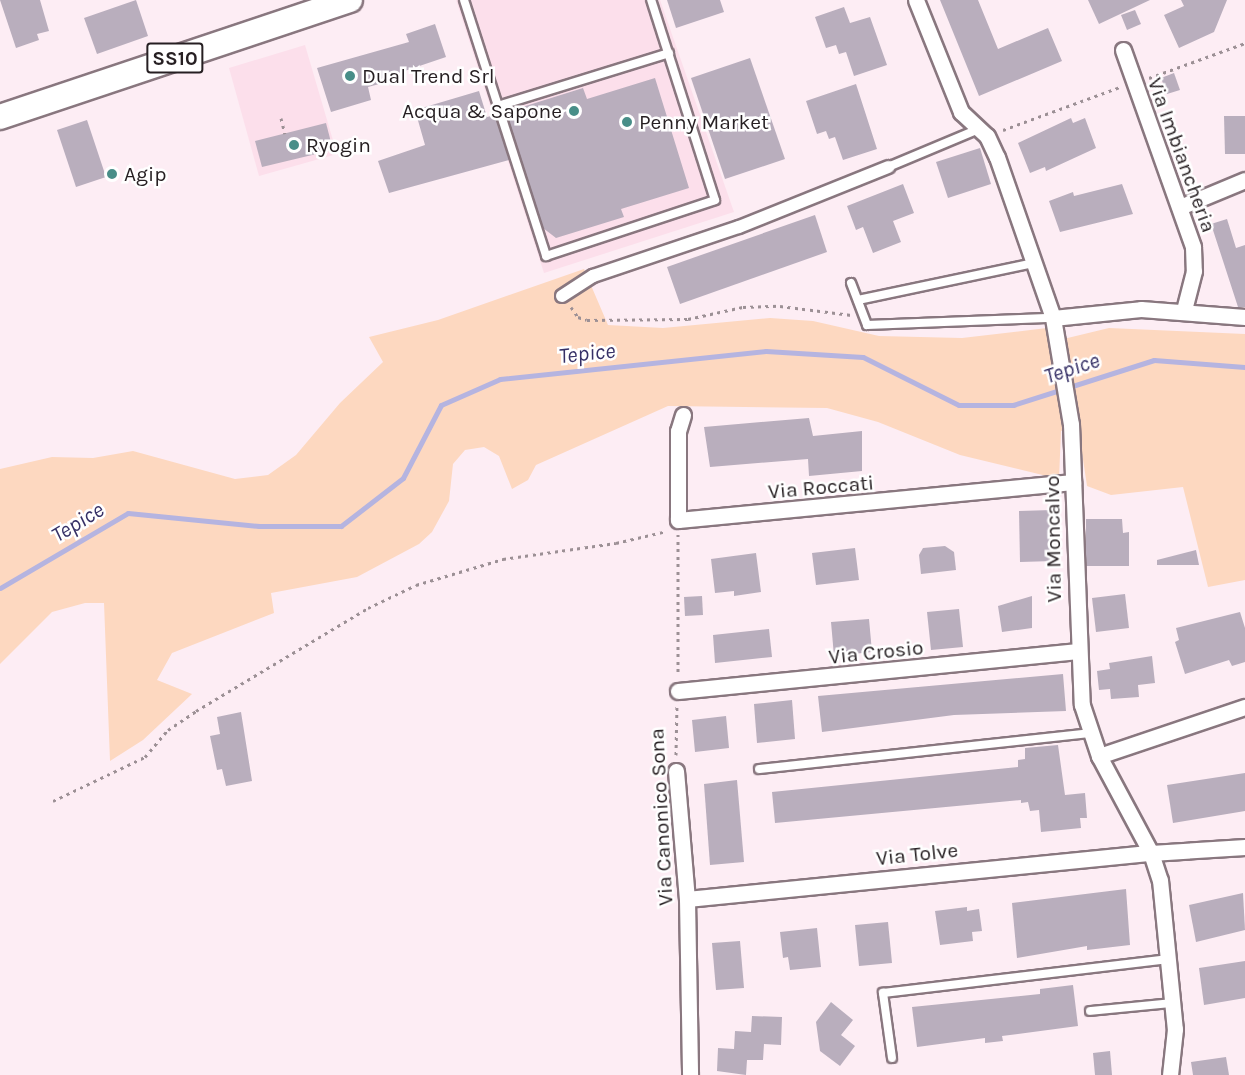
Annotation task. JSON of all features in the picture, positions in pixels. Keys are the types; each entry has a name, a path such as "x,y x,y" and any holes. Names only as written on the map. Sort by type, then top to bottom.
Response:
{"main road":[{"name":"SS10","path":"0,117 350,0"}],"street":[{"name":"Via Moncalvo","path":"915,0 961,112 983,133 1054,324 1071,424 1078,651 1082,705 1099,756 1151,853 1160,880 1175,1029 1170,1075"},
{"name":"Via Imbiancheria","path":"1123,50 1193,247 1194,271 1184,310"},
{"path":"562,296 593,276 739,227 888,167"},
{"path":"1180,207 1245,180"},
{"path":"1054,324 1141,309 1184,310 1245,317"},
{"name":"Via Roccati","path":"683,415 678,431 678,520 1073,483"},
{"name":"Via Crosio","path":"678,691 1078,651"},
{"path":"1099,756 1245,707"},
{"name":"Via Canonico Sona","path":"676,771 687,899 690,1075"},
{"name":"Via Tolve","path":"687,899 1151,853 1245,847"}],"lane":[{"path":"464,0 546,256 715,200 651,0"},
{"path":"498,106 669,53"},
{"path":"888,167 983,133"},
{"path":"858,300 1033,263"},
{"path":"851,283 867,325 1054,324"},
{"path":"759,768 1090,733"},
{"path":"892,1058 883,993 1167,959"},
{"path":"1090,1011 1172,1003"}],"path":[{"path":"983,133 1245,43"},
{"path":"281,118 285,134"},
{"path":"562,296 578,317 587,320 688,319 743,307 780,306 864,317"},
{"name":"Via Canonico Sona","path":"53,801 145,757 168,730 196,711 368,608 417,585 503,560 616,543 678,529 676,771"}],"shaded area":[{"path":"456,0 660,0 734,212 544,273"},
{"path":"305,45 337,154 259,176 229,68"},
{"path":"584,269 608,325 663,328 770,318 813,321 879,336 962,338 1047,328 1051,342 1109,328 1245,334 1245,580 1208,587 1183,487 1111,495 1087,486 1078,426 1061,431 1059,479 960,455 878,422 827,408 668,406 536,465 528,480 512,489 499,456 484,447 465,450 453,464 449,501 432,532 419,544 357,577 271,593 274,613 172,653 157,680 192,694 143,740 110,761 104,603 85,603 52,612 0,664 0,469 52,457 93,458 133,451 235,479 268,475 296,455 340,403 383,362 369,337 438,320"}],"building":[{"path":"0,0 40,0 49,31 37,34 39,40 16,48"},
{"path":"136,0 148,36 97,54 84,18"},
{"path":"667,0 720,0 724,12 676,28"},
{"path":"940,0 978,0 998,49 1048,28 1062,61 979,96"},
{"path":"1088,0 1150,0 1099,24"},
{"path":"1181,0 1227,0 1214,32 1179,48 1164,15 1184,6"},
{"path":"844,7 850,23 870,17 887,65 854,76 846,52 839,54 836,45 826,48 815,17"},
{"path":"1135,10 1141,24 1127,30 1121,15"},
{"path":"435,24 446,57 381,79 383,83 368,87 371,100 331,112 317,68 409,42 406,34"},
{"path":"750,58 785,159 725,179 691,78"},
{"path":"1174,73 1180,90 1167,94 1161,78"},
{"path":"655,78 689,188 621,209 624,217 556,238 543,228 506,112 583,88 587,99"},
{"path":"856,84 877,149 843,160 835,137 829,139 826,131 817,134 806,101"},
{"path":"479,91 487,117 495,115 509,160 389,193 378,161 425,145 415,110"},
{"path":"1224,116 1245,116 1245,154 1225,154"},
{"path":"1071,118 1073,123 1085,118 1096,148 1046,171 1045,167 1030,173 1018,143"},
{"path":"87,120 106,177 76,187 57,130"},
{"name":"Ryogin","path":"326,123 333,150 262,167 255,141"},
{"path":"980,148 991,184 948,198 936,162"},
{"path":"903,184 914,213 893,221 901,242 873,253 863,227 856,230 847,206"},
{"path":"1122,184 1133,214 1060,232 1049,201 1073,192 1074,196"},
{"path":"815,215 827,252 680,304 667,267"},
{"path":"1227,219 1236,248 1245,245 1245,307 1238,307 1211,224"},
{"path":"809,418 813,436 862,431 862,471 809,476 808,459 710,467 704,427"},
{"path":"1052,510 1054,561 1020,562 1019,511"},
{"path":"1086,519 1122,519 1123,533 1129,532 1129,566 1086,566"},
{"path":"945,546 954,552 956,570 921,574 919,555 923,548"},
{"path":"855,548 859,580 816,585 812,553"},
{"path":"1196,550 1199,565 1157,565 1157,560"},
{"path":"756,553 761,592 734,596 734,591 715,593 711,559"},
{"path":"1125,594 1129,628 1096,632 1092,598"},
{"path":"702,596 703,615 685,616 684,597"},
{"path":"1032,596 1032,628 1002,632 998,606"},
{"path":"959,609 963,647 931,650 927,612"},
{"path":"1240,612 1245,628 1245,662 1232,666 1229,660 1185,674 1175,642 1179,640 1176,628"},
{"path":"869,619 872,652 834,656 831,622"},
{"path":"769,629 772,657 715,663 713,635"},
{"path":"1152,656 1155,683 1138,685 1139,697 1111,699 1110,689 1099,690 1097,671 1110,669 1109,663"},
{"path":"1063,674 1066,711 954,715 822,732 818,696"},
{"path":"792,700 795,739 757,743 754,704"},
{"path":"241,712 252,781 226,786 222,769 217,770 210,736 220,734 217,717"},
{"path":"726,716 729,748 695,752 692,720"},
{"path":"1058,745 1065,795 1085,793 1087,818 1080,818 1081,828 1041,832 1039,810 1030,811 1028,802 1021,803 1021,800 775,823 772,792 1018,767 1018,760 1025,759 1025,748"},
{"path":"1245,773 1245,811 1173,823 1167,785"},
{"path":"737,780 744,862 710,865 704,784"},
{"path":"1126,889 1130,945 1087,950 1087,946 1017,958 1012,903"},
{"path":"1243,893 1245,930 1196,942 1189,905"},
{"path":"967,907 967,911 979,909 982,931 972,932 973,941 940,945 935,911"},
{"path":"888,922 892,963 859,966 855,925"},
{"path":"817,928 821,967 790,970 788,957 783,958 780,932"},
{"path":"740,941 744,988 716,990 712,943"},
{"path":"1245,961 1245,998 1204,1005 1199,968"},
{"path":"1073,985 1078,1026 1002,1036 1003,1041 985,1043 985,1038 917,1047 912,1007 1040,994 1040,989"},
{"path":"831,1002 853,1020 841,1035 855,1046 840,1066 820,1051 816,1022"},
{"path":"752,1016 782,1017 781,1045 764,1044 763,1060 747,1060 746,1075 717,1071 718,1048 734,1049 735,1031 751,1032"},
{"path":"1110,1051 1112,1075 1095,1075 1093,1053"},
{"path":"1226,1057 1229,1075 1193,1075 1191,1062"}],"waterway":[{"name":"Tepice","path":"0,588 128,513 259,526 341,526 403,478 441,405 500,379 766,351 863,357 959,405 1013,405 1154,360 1245,367"}],"place":[{"name":"Dual Trend Srl","path":"350,76"},
{"name":"Acqua & Sapone","path":"574,111"},
{"name":"Penny Market","path":"627,122"},
{"name":"Ryogin","path":"294,145"},
{"name":"Agip","path":"112,174"}]}
